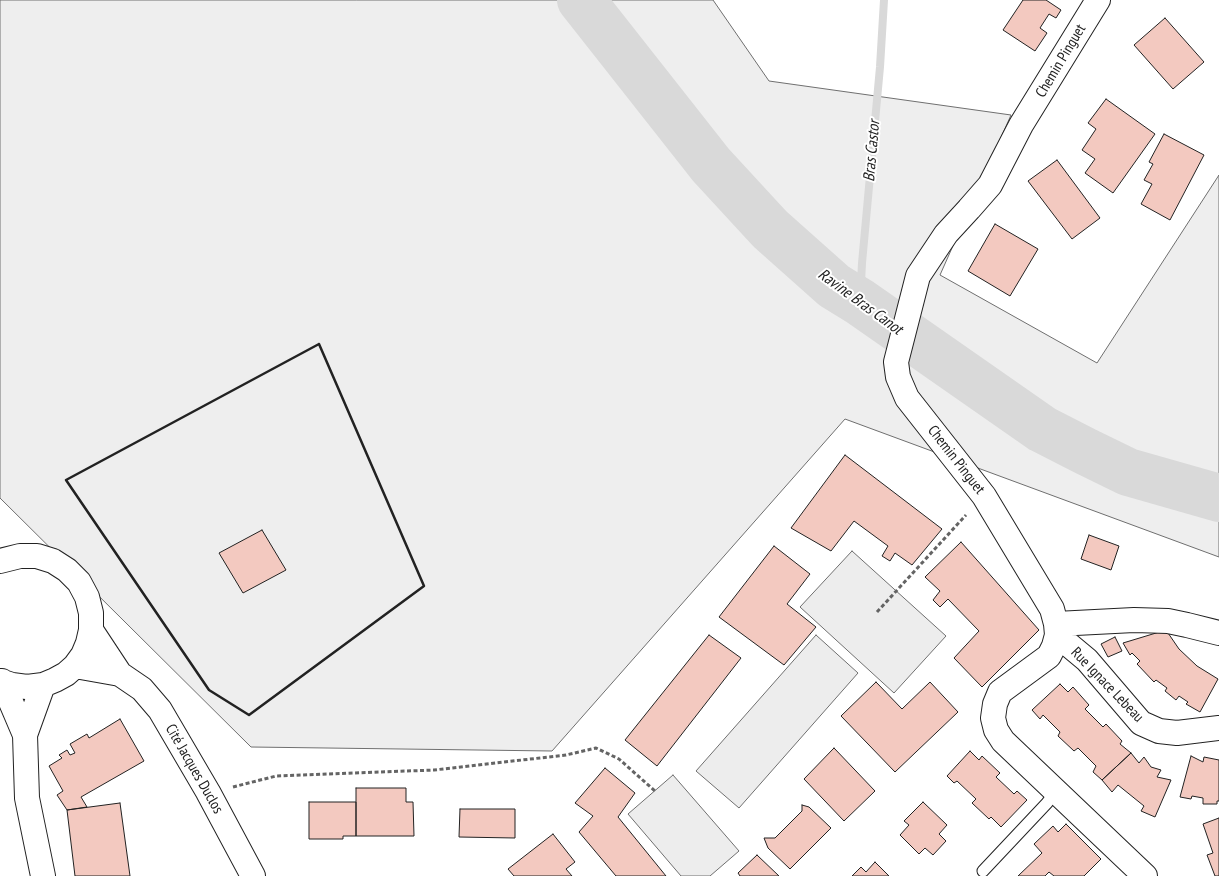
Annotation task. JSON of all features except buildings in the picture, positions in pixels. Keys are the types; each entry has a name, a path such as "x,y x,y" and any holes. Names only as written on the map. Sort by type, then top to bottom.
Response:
{"street":[{"name":"Chemin Pinguet","path":"1057,630 1052,609 984,496 907,398 898,377 896,362 918,276 946,234 990,185 1022,125 1098,0"},
{"path":"1,560 20,556 37,556 53,561 67,570 79,582 87,597 91,613 91,630 88,643 83,655 66,674 43,685 27,687 1,681"},
{"name":"Rue Ignace Lebeau","path":"1057,630 1134,620 1168,621 1219,633"},
{"name":"Cité Jacques Duclos","path":"91,630 120,674 142,689 160,710 208,792 253,876"},
{"name":"Rue Ignace Lebeau","path":"1057,630 1087,660 1142,722 1159,731 1177,733 1219,728"},
{"path":"1057,630 1054,646 1049,656 1000,692 995,704 993,718 996,730 1004,742 1145,876"},
{"name":"Cité Jacques Duclos","path":"75,666 120,674"},
{"path":"1,681 25,735"},
{"path":"43,685 25,735 26,798 44,876"}],"lane":[{"path":"983,871 1056,791"}],"path":[{"path":"877,612 984,496"},
{"path":"208,792 276,776 434,770 566,755 596,748 619,759 655,791"}],"shaded area":[{"path":"0,0 713,0 769,81 1011,115 940,275 1097,363 1219,175 1219,557 845,419 552,751 251,747 0,498"},
{"path":"852,551 946,636 894,693 800,607"},
{"path":"816,635 858,673 739,808 696,771"},
{"path":"673,775 739,851 710,876 681,876 628,814"}],"waterway":[{"name":"Bras Castor","path":"581,0 711,165 770,229 834,286 860,302 1042,429 1128,472 1219,498"},
{"name":"Bras Castor","path":"860,302 884,0"}],"wall":[{"path":"319,344 424,586 249,715 209,690 66,480 319,344"}],"water label":[{"name":"Ravine Bras Canot","path":"860,302"}]}
